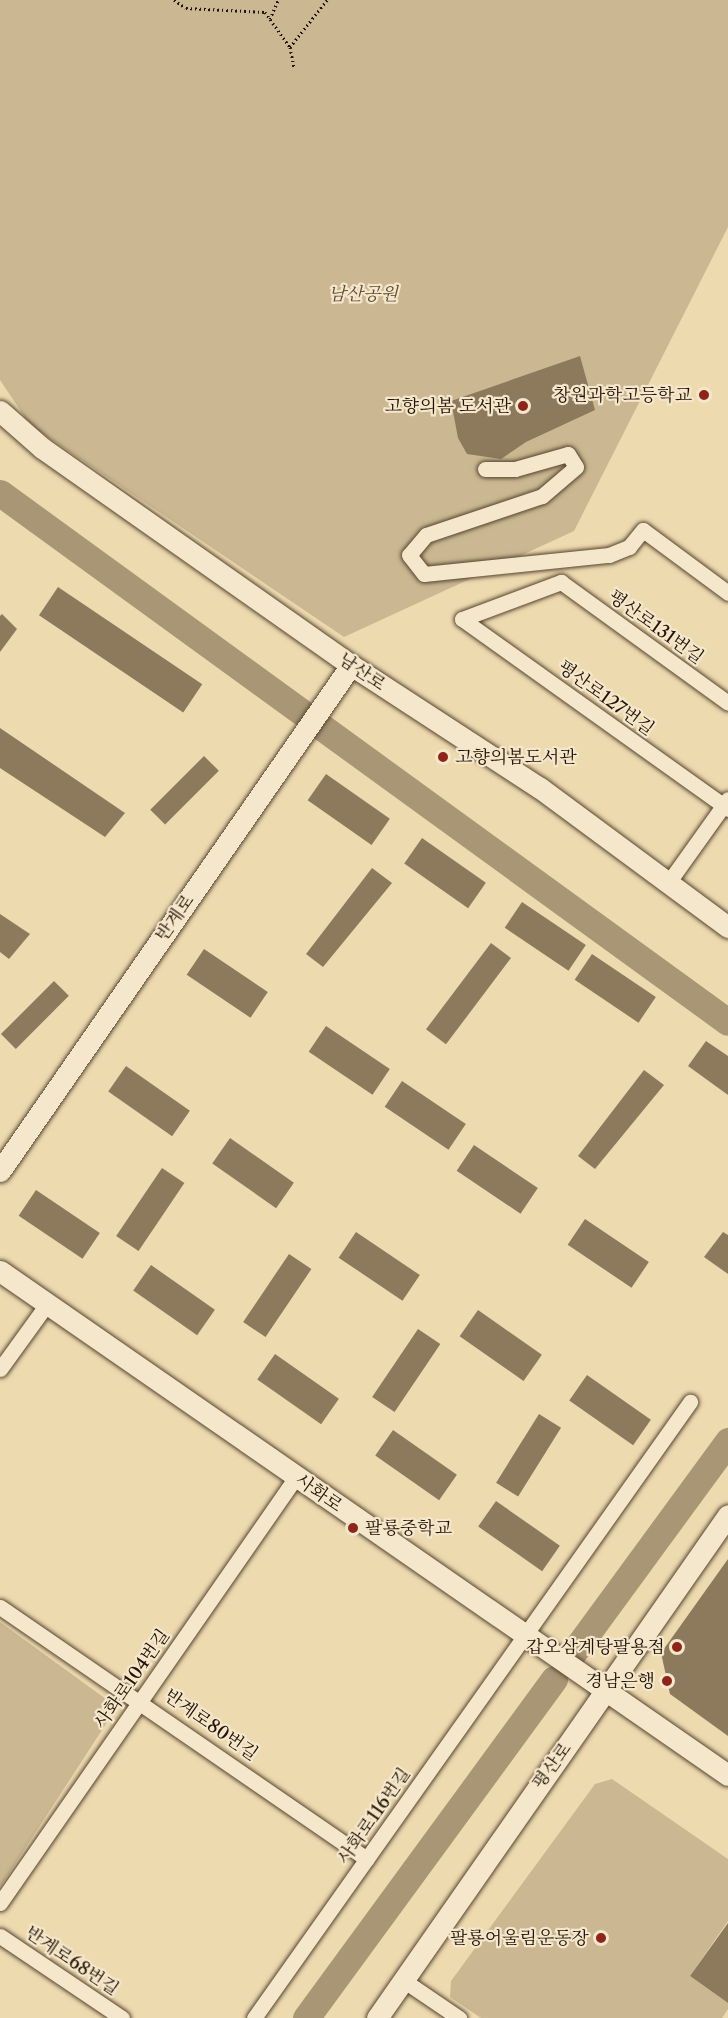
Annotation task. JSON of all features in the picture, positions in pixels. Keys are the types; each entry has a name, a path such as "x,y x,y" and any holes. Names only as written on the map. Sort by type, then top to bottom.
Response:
{"main road":[{"name":"남산로","path":"0,411 42,448 351,665 540,788 728,927"},
{"name":"반계로","path":"0,1172 351,665"},
{"name":"사화로","path":"0,1271 525,1637 728,1775"},
{"name":"평산로","path":"377,2018 728,1515"}],"street":[{"path":"485,469 515,470 568,454 576,467 542,496 426,535 409,555 424,574 609,555 629,547 643,530 728,593"},
{"name":"평산로127번길","path":"561,582 462,619 726,805"},
{"name":"평산로131번길","path":"561,582 728,703"},
{"path":"668,883 726,805"},
{"path":"0,1369 47,1304"},
{"name":"사화로116번길","path":"254,2018 690,1402"},
{"name":"사화로104번길","path":"0,1903 296,1477"},
{"name":"반계로80번길","path":"0,1607 141,1700 368,1859"},
{"name":"반계로68번길","path":"0,1936 122,2018"},
{"path":"403,1980 459,2018"}],"path":[{"path":"174,0 186,8 265,12 290,47 294,67"},
{"path":"270,19 278,0"},
{"path":"290,47 327,0"}],"green space":[{"name":"남산공원","path":"0,0 728,0 728,227 574,531 344,637 30,425 0,380"},
{"path":"0,1622 117,1707 0,1887"},
{"path":"612,1779 728,1859 728,1921 690,1976 728,2003 728,2009 722,2018 481,2018 450,1997 451,1981 595,1784"}],"building":[{"name":"고향의봄 도서관","path":"580,356 595,410 526,442 501,459 467,454 458,438 451,401"},
{"path":"58,587 202,684 183,712 39,615"},
{"path":"2,614 17,629 0,652 0,616"},
{"path":"0,728 125,813 105,837 0,768"},
{"path":"204,756 219,771 165,825 150,810"},
{"path":"326,774 390,819 372,845 308,800"},
{"path":"422,838 486,883 468,908 404,863"},
{"path":"372,868 392,883 323,967 306,954"},
{"path":"522,902 586,945 569,971 505,928"},
{"path":"0,914 30,934 9,959 0,952"},
{"path":"491,943 511,958 446,1044 426,1029"},
{"path":"204,949 268,992 251,1018 187,975"},
{"path":"592,954 656,997 639,1023 575,980"},
{"path":"54,981 69,996 16,1049 1,1034"},
{"path":"326,1026 390,1069 373,1095 309,1052"},
{"path":"706,1041 728,1056 728,1095 688,1066"},
{"path":"126,1066 190,1111 172,1136 108,1091"},
{"path":"644,1070 664,1085 595,1169 578,1156"},
{"path":"402,1081 466,1124 449,1150 385,1107"},
{"path":"230,1138 294,1183 276,1208 212,1163"},
{"path":"474,1145 538,1188 521,1214 457,1171"},
{"path":"162,1168 184,1183 139,1251 116,1236"},
{"path":"36,1190 100,1233 83,1259 19,1216"},
{"path":"585,1219 649,1262 632,1288 568,1245"},
{"path":"356,1232 420,1275 403,1301 339,1258"},
{"path":"723,1232 728,1235 728,1274 704,1257"},
{"path":"289,1254 311,1269 266,1337 243,1322"},
{"path":"151,1265 215,1310 197,1335 133,1290"},
{"path":"478,1310 542,1355 524,1381 460,1336"},
{"path":"418,1329 440,1344 395,1412 372,1397"},
{"path":"275,1354 339,1399 321,1424 257,1379"},
{"path":"587,1375 651,1420 633,1445 569,1400"},
{"path":"539,1414 561,1428 518,1496 496,1483"},
{"path":"393,1430 457,1475 439,1500 375,1455"},
{"path":"496,1501 560,1546 542,1571 478,1526"},
{"path":"728,1559 728,1736 670,1694 661,1653"},
{"path":"728,1923 728,2003 690,1976"}],"waterway":[{"path":"0,493 301,712"},
{"path":"323,728 728,1022"},
{"path":"570,1657 728,1441"},
{"path":"306,2018 554,1679"}],"place":[{"name":"창원과학고등학교","path":"704,395"},
{"name":"고향의봄 도서관","path":"523,406"},
{"name":"고향의봄도서관","path":"443,757"},
{"name":"팔룡중학교","path":"353,1528"},
{"name":"갑오삼계탕팔용점","path":"677,1647"},
{"name":"경남은행","path":"667,1681"},
{"name":"팔룡어울림운동장","path":"601,1938"}]}
